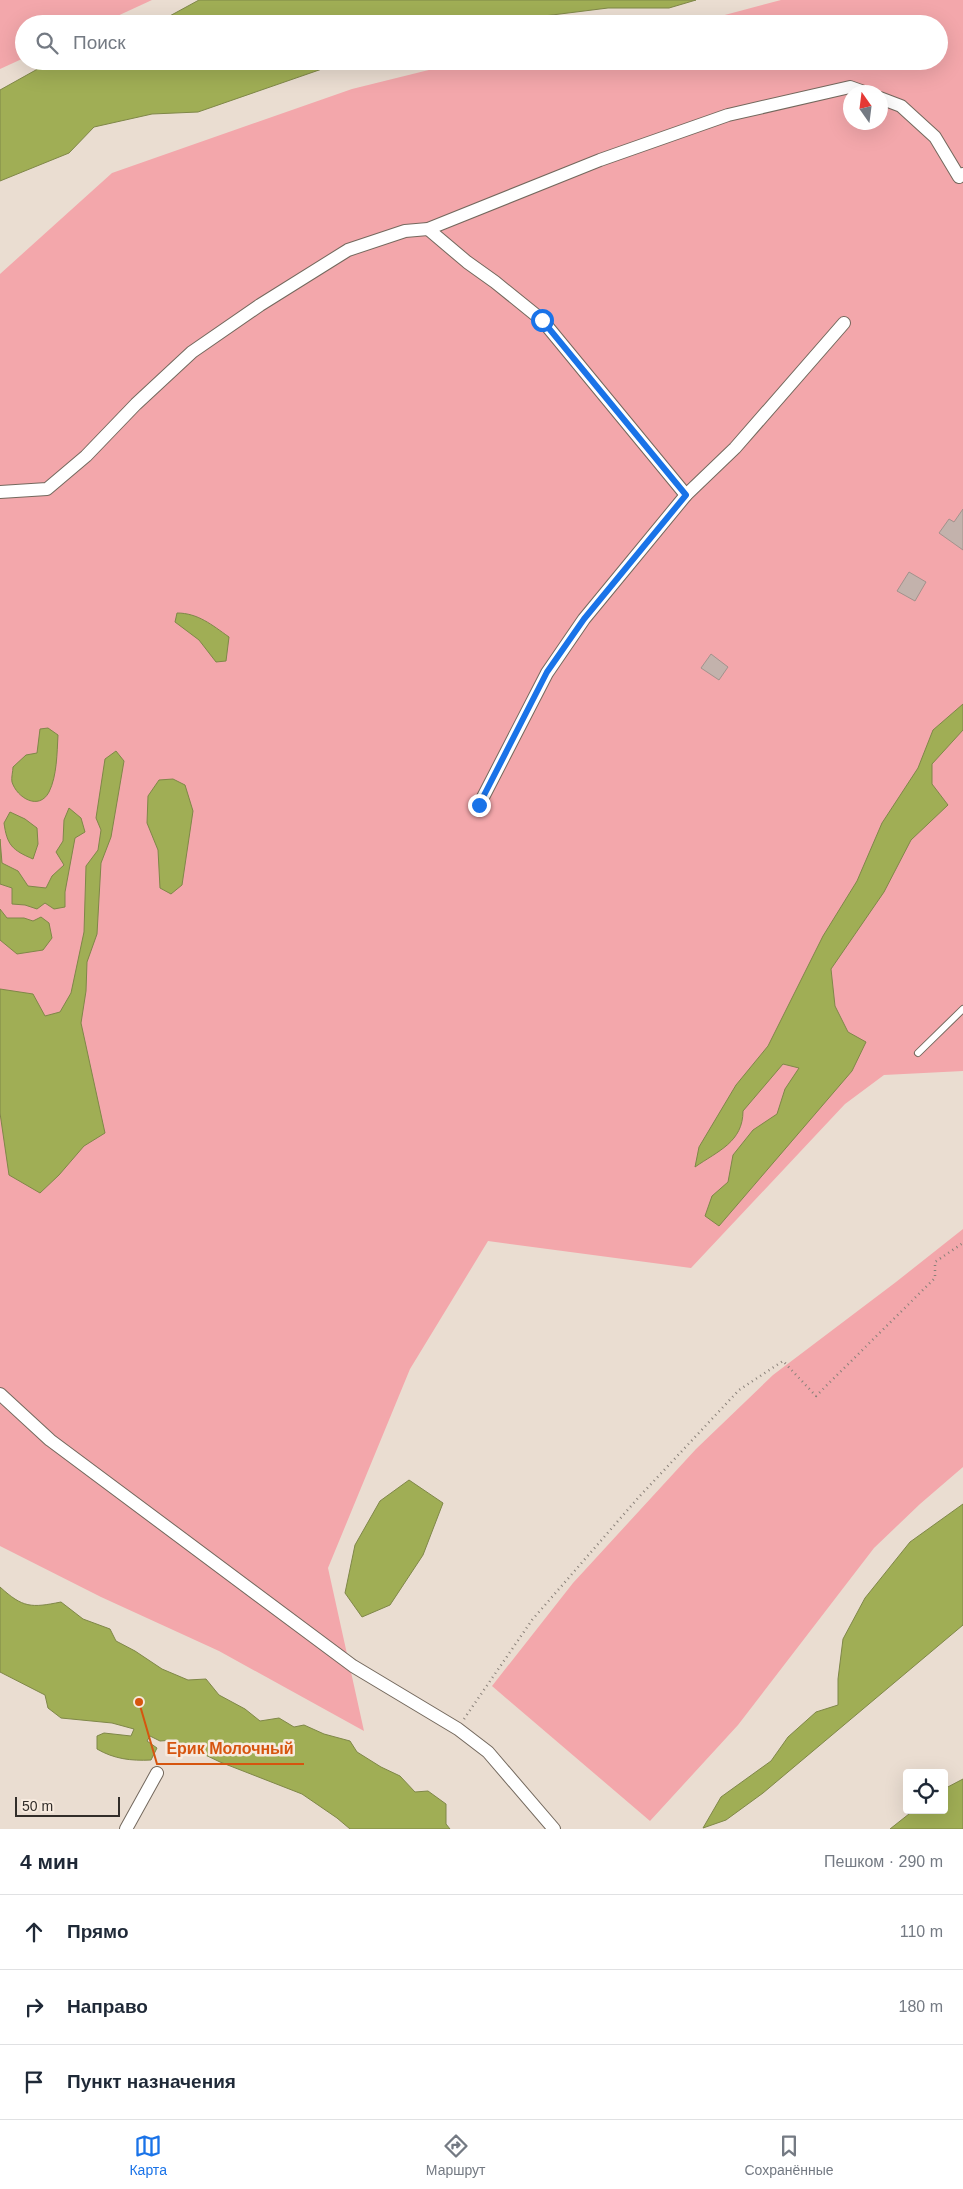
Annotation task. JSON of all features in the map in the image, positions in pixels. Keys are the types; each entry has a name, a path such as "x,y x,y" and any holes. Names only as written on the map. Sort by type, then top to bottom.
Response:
{"street":[{"path":"0,492 47,490 86,456 136,404 192,352 260,305 348,250 405,230 428,229 600,160 728,115 843,89"},
{"path":"888,101 901,106 935,137 960,177 963,174"},
{"path":"428,229 542,320 686,495"},
{"path":"479,805 547,672 584,619 686,495 735,448 844,323"},
{"path":"0,1394 50,1440 353,1666 458,1729 488,1752 554,1829"},
{"path":"126,1829 158,1773"}],"lane":[{"path":"918,1053 963,1008"}],"path":[{"path":"458,1729 532,1620 638,1498 739,1390 783,1361 816,1396 935,1278 935,1262 963,1243"}],"shaded area":[{"path":"0,0 152,0 120,15 15,15 15,62 0,69"},
{"path":"199,0 696,0 669,8 608,8 552,15 172,15"},
{"path":"781,0 963,0 963,1071 884,1075 845,1104 691,1268 488,1241 410,1369 328,1568 364,1731 219,1651 101,1597 0,1546 0,274 112,173 352,89 429,70 948,70 948,15 725,15"},
{"path":"36,70 319,70 198,112 152,114 94,127 69,153 0,181 0,90"},
{"path":"177,613 198,617 229,637 226,661 216,662 199,640 175,622"},
{"path":"963,704 963,730 932,764 932,784 948,805 911,840 884,892 831,969 835,1006 848,1032 866,1042 852,1071 719,1226 705,1216 712,1196 728,1182 733,1155 753,1130 777,1114 785,1089 799,1068 783,1064 743,1111 739,1131 734,1138 728,1145 695,1167 699,1147 736,1085 768,1046 823,936 857,881 882,823 918,768 933,730"},
{"path":"48,728 58,735 57,757 52,786 45,798 40,801 29,800 18,793 15,788 12,780 13,767 26,755 37,753 40,729"},
{"path":"116,751 124,761 111,837 101,863 97,934 87,962 86,991 81,1023 105,1133 84,1146 59,1175 40,1193 9,1175 0,1113 0,989 33,994 45,1016 60,1012 71,993 84,932 86,866 98,850 101,830 96,818 105,759"},
{"path":"173,779 185,785 193,811 182,885 171,894 160,888 158,850 147,823 148,796 159,780"},
{"path":"69,808 81,818 85,832 75,838 65,892 65,907 54,909 45,903 37,909 25,905 12,904 12,888 0,884 0,839 2,863 18,871 28,886 46,888 52,876 64,865 56,852 63,841 64,820"},
{"path":"10,812 25,819 37,828 38,844 33,859 20,853 9,842 4,823"},
{"path":"0,909 7,918 24,918 33,921 41,917 49,923 52,938 43,950 17,954 0,940"},
{"path":"963,1229 963,1467 920,1504 874,1548 738,1725 650,1821 492,1686 573,1583 696,1449 773,1375"},
{"path":"409,1480 443,1503 423,1555 390,1605 362,1617 345,1593 355,1545 380,1501"},
{"path":"963,1504 963,1625 763,1793 726,1820 703,1828 721,1797 771,1761 788,1737 816,1712 838,1705 838,1679 843,1639 865,1598 910,1542"},
{"path":"0,1587 21,1603 28,1605 61,1602 83,1619 110,1629 116,1641 162,1669 188,1680 206,1679 219,1695 245,1709 260,1721 279,1718 294,1727 304,1725 324,1734 350,1741 357,1752 400,1776 415,1792 428,1791 446,1804 446,1824 450,1829 350,1829 302,1794 220,1762 174,1740 160,1741 150,1736 147,1741 157,1748 151,1760 123,1759 97,1749 97,1736 104,1733 131,1736 134,1729 112,1723 61,1718 48,1708 45,1695 0,1672"},
{"path":"963,1779 963,1829 890,1829 909,1814 948,1814 948,1787"}],"building":[{"path":"963,509 963,550 939,533 949,519 954,522"},
{"path":"909,572 926,582 915,601 897,591"},
{"path":"711,654 728,667 719,680 701,668"}],"place":[{"name":"Ерик Молочный","path":"139,1702"}],"route":[{"path":"479,805 547,672 584,619 686,495 601,389 542,320"}]}
